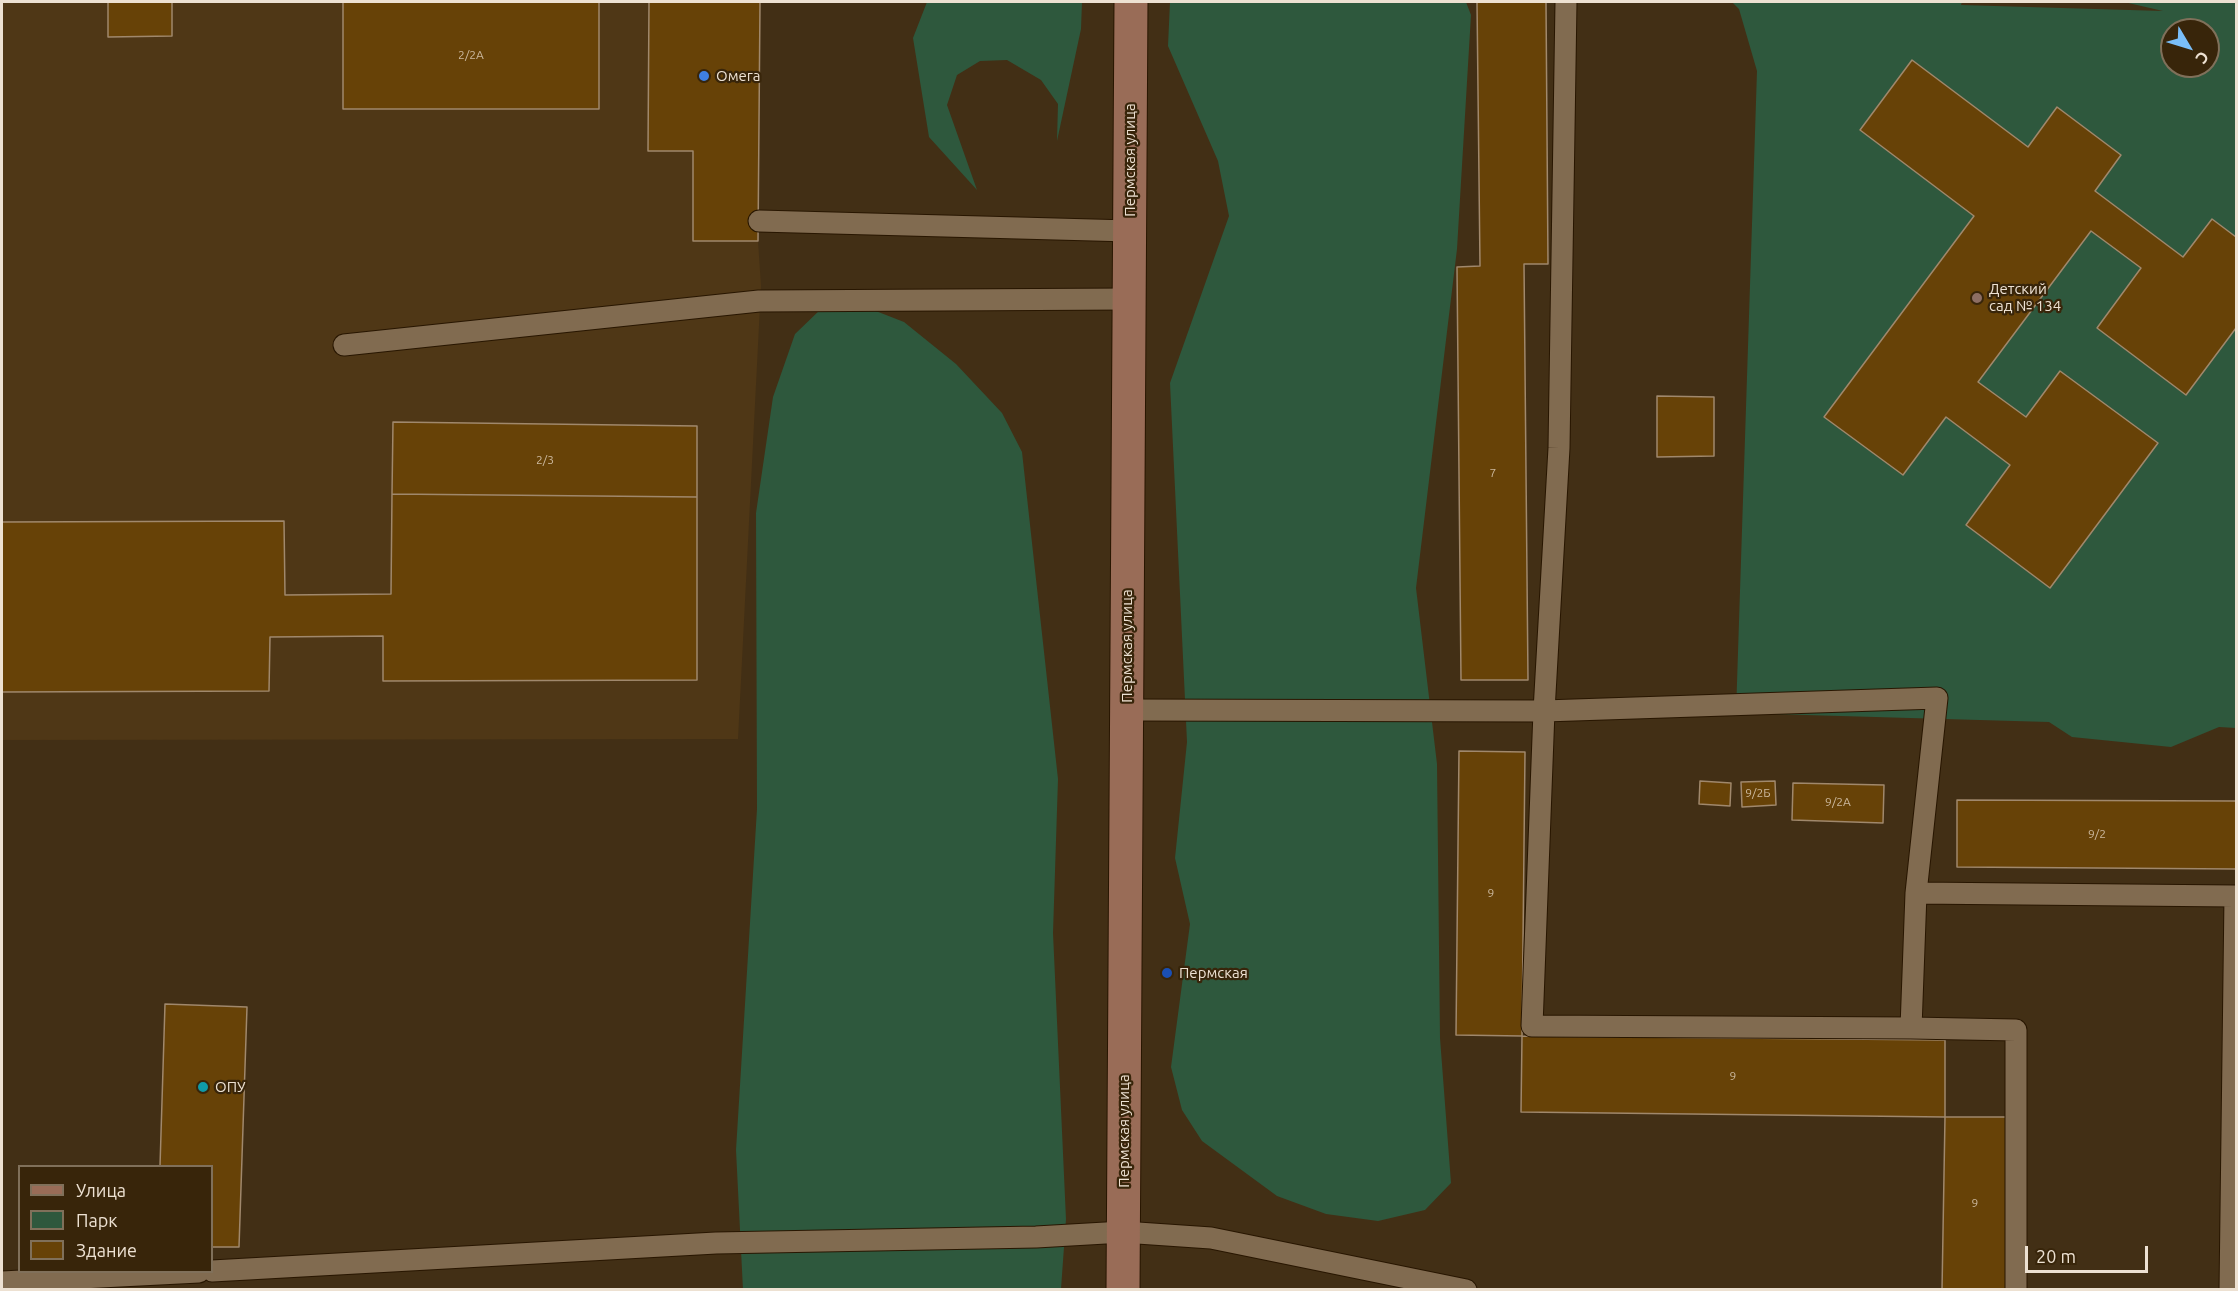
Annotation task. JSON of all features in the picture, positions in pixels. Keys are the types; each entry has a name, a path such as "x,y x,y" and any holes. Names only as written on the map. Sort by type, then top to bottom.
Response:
{"street":[{"name":"Пермская улица","path":"1122,1290 1131,2"}],"lane":[{"path":"1566,2 1559,448 1544,711 1532,1026 2016,1030 2016,1290"},
{"path":"759,221 1130,231"},
{"path":"344,345 759,301 1129,299"},
{"path":"1126,710 1544,711 1937,698 1916,893 1911,1028"},
{"path":"1916,893 2235,896 2235,1054 2230,1290"},
{"path":"213,1271 716,1243 1036,1237 1123,1232 1211,1238 1466,1290"},
{"path":"2,1282 179,1273"}],"shaded area":[{"path":"2,2 760,2 758,241 761,286 738,739 2,740"}],"green space":[{"path":"927,2 1082,2 1081,29 1057,141 1058,104 1041,80 1007,60 980,61 957,75 947,105 977,190 929,137 913,38"},
{"path":"1170,2 1466,2 1471,15 1457,249 1416,588 1437,764 1440,1038 1451,1183 1425,1210 1378,1221 1326,1214 1277,1196 1202,1141 1182,1110 1171,1067 1190,924 1175,858 1187,742 1170,383 1229,216 1218,161 1168,46"},
{"path":"1732,2 1962,2 1961,5 2163,11 2124,2 2236,2 2236,728 2219,727 2171,747 2072,737 2049,722 1736,713 1757,71 1739,9"},
{"path":"863,306 904,322 956,364 1002,413 1022,452 1058,779 1053,933 1066,1219 1061,1289 743,1290 736,1150 757,809 756,513 773,397 795,334 822,308"}],"building":[{"path":"108,2 172,2 172,36 108,37"},
{"path":"343,2 599,2 599,109 343,109"},
{"name":"Омега","path":"649,2 760,2 758,241 693,241 693,151 648,151"},
{"path":"1477,2 1546,2 1548,264 1524,264 1528,680 1461,680 1457,267 1480,266"},
{"name":"Детский сад № 134","path":"1912,60 2028,147 2057,107 2121,155 2095,191 2183,257 2212,219 2236,237 2236,328 2186,395 2097,328 2141,268 2091,231 1978,382 2026,417 2060,371 2158,443 2050,588 1966,525 2010,465 1946,417 1903,475 1824,417 1974,216 1860,130"},
{"path":"1657,396 1714,397 1714,456 1657,457"},
{"path":"393,422 697,426 697,497 392,494"},
{"path":"392,494 697,497 697,680 383,681 383,636 270,637 269,691 2,692 2,522 284,521 285,595 391,594"},
{"path":"1459,751 1525,752 1522,1036 1456,1035"},
{"path":"1700,781 1731,783 1730,806 1699,804"},
{"path":"1775,781 1776,805 1742,807 1741,782"},
{"path":"1793,783 1884,785 1883,823 1792,820"},
{"path":"1957,800 2236,801 2236,869 1957,867"},
{"name":"ОПУ","path":"165,1004 247,1007 239,1247 213,1247 213,1165 160,1165"},
{"path":"1522,1036 1945,1040 1945,1117 1521,1112"},
{"path":"1945,1117 2008,1117 2006,1290 1942,1290"}],"place":[{"name":"Омега","path":"704,76"},
{"name":"Детский сад № 134","path":"1977,298"},
{"name":"Пермская","path":"1167,973"},
{"name":"ОПУ","path":"203,1087"}]}
